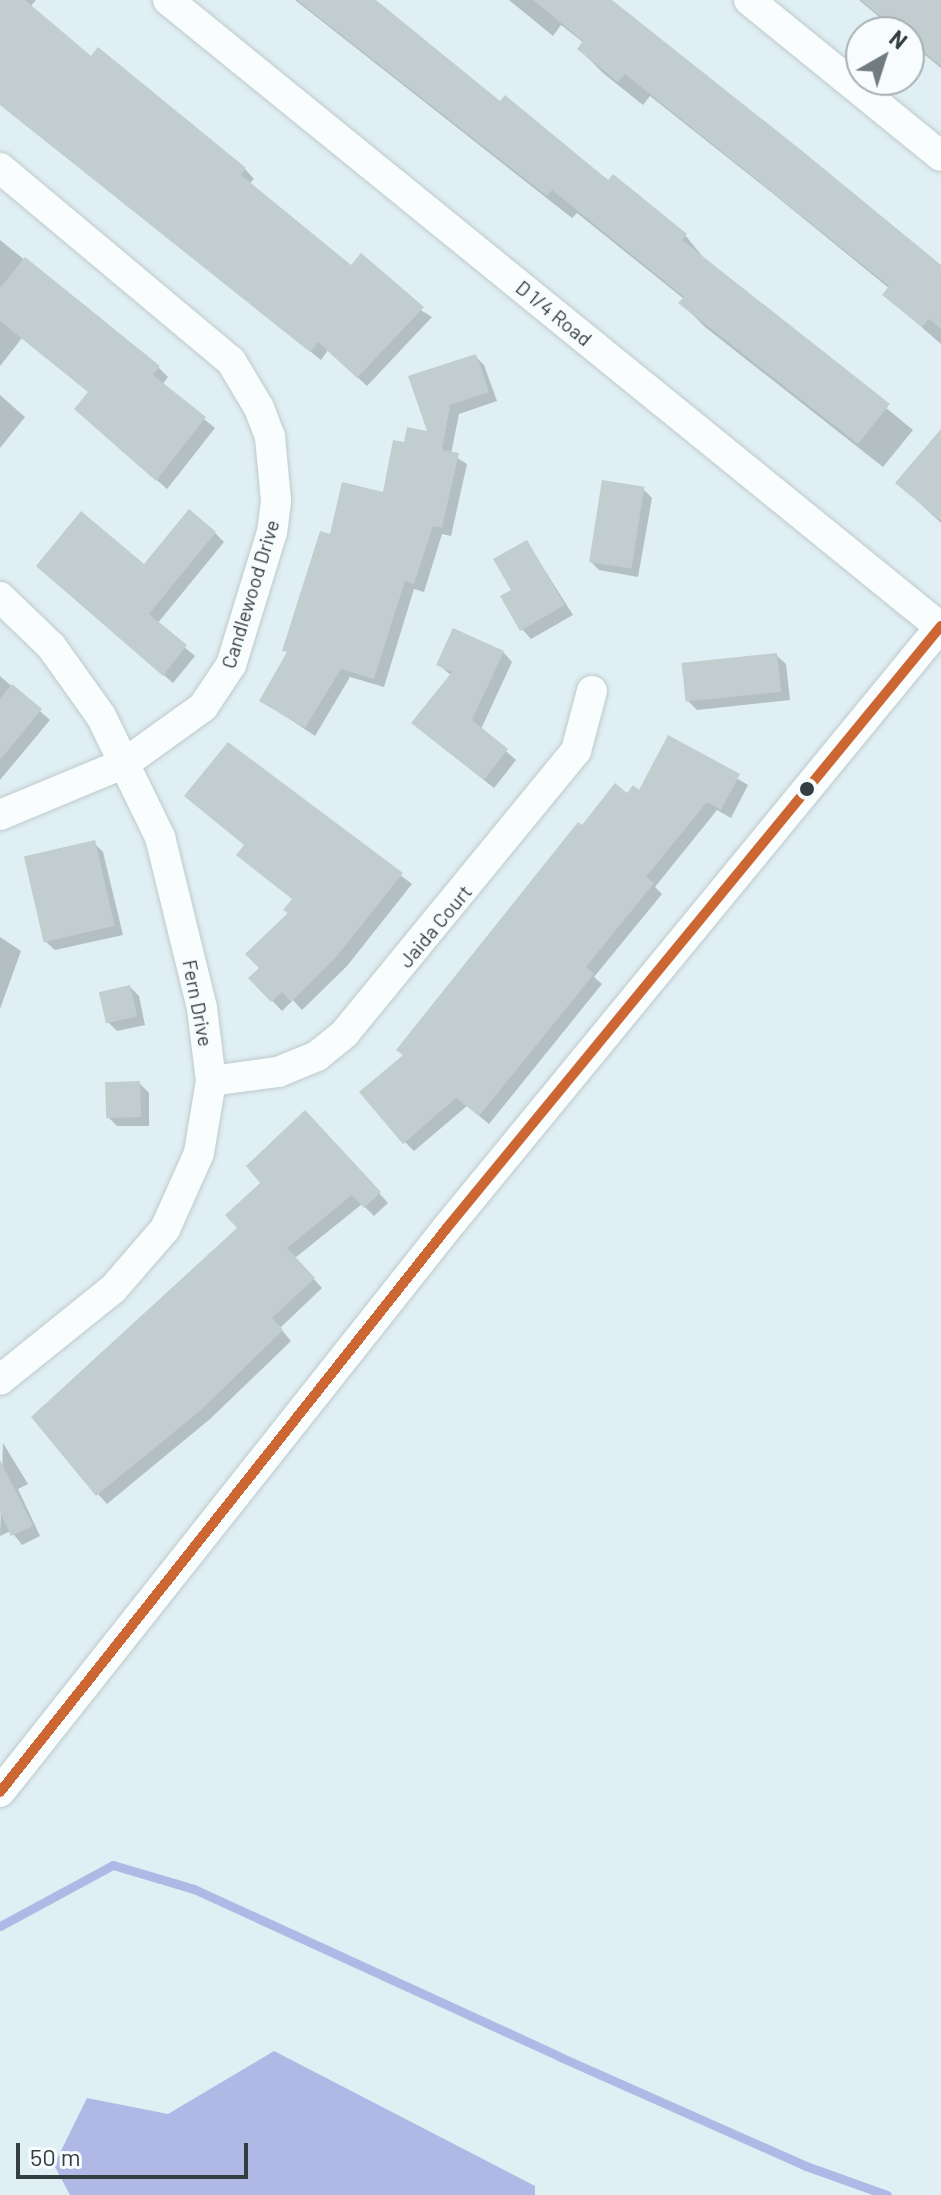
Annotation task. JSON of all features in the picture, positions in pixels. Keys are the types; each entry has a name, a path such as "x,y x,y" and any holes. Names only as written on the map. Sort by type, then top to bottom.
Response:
{"street":[{"name":"D 1/4 Road","path":"168,0 941,627"},
{"path":"749,0 941,156"},
{"name":"Candlewood Drive","path":"0,168 219,348 244,379 270,437 276,501 272,532 231,665 203,707 125,763 0,815"},
{"name":"Fern Drive","path":"0,597 51,646 101,716 160,837 202,1008 211,1081 199,1153 165,1229 113,1289 0,1380"},
{"path":"0,1792 446,1229 941,627"},
{"name":"Jaida Court","path":"211,1081 278,1072 317,1056 345,1033 576,751 592,691"}],"water":[{"path":"274,2051 535,2186 535,2195 70,2195 54,2165 87,2098 168,2114"}],"building":[{"path":"0,0 25,0 91,56 98,47 246,168 241,175 351,265 361,253 424,307 357,378 318,342 310,352 0,105"},
{"path":"297,0 376,0 500,101 505,95 608,180 613,174 687,234 682,240 890,404 858,444 678,303 684,297 552,190 547,196"},
{"path":"533,0 612,0 801,150 941,265 941,329 929,319 922,327 882,295 889,286 625,74 618,82 577,49 583,41"},
{"path":"861,0 941,0 941,66 925,53 925,16 880,16"},
{"path":"25,257 160,366 153,375 206,417 156,481 74,409 88,392 0,321 0,288"},
{"path":"476,354 489,392 450,405 442,450 459,453 442,528 433,526 414,584 405,581 374,679 341,669 305,728 259,701 287,652 282,651 320,531 330,534 342,482 383,492 393,440 404,442 407,427 427,431 408,376"},
{"path":"941,429 941,521 895,483"},
{"path":"602,480 644,487 631,569 589,562"},
{"path":"189,509 216,532 149,614 187,645 163,676 36,566 81,511 144,564"},
{"path":"527,540 565,605 520,631 500,596 511,590 493,559"},
{"path":"453,628 504,651 472,720 508,749 484,780 411,723 452,672 436,665"},
{"path":"777,653 781,692 686,702 682,663"},
{"path":"12,684 42,709 0,760 0,699"},
{"path":"668,735 740,774 721,810 707,802 646,877 654,883 586,967 594,974 479,1116 456,1098 403,1144 359,1092 403,1055 396,1050 578,822 582,825 615,783 627,793 633,785 639,790"},
{"path":"228,742 403,873 337,956 291,1002 282,992 271,1002 248,978 259,968 245,954 288,913 283,910 292,899 236,855 244,845 184,796"},
{"path":"95,840 115,926 44,942 24,856"},
{"path":"130,985 137,1016 106,1023 99,992"},
{"path":"140,1081 141,1117 106,1118 105,1082"},
{"path":"305,1110 381,1192 364,1208 352,1195 287,1248 315,1278 272,1318 283,1330 201,1410 96,1496 31,1417 237,1228 225,1215 260,1183 246,1166"},
{"path":"0,1460 33,1526 11,1536 0,1512"}],"waterway":[{"path":"0,1926 113,1865 194,1889 806,2166 887,2195"}],"transit line":[{"path":"0,1792 446,1229 941,626"}]}
